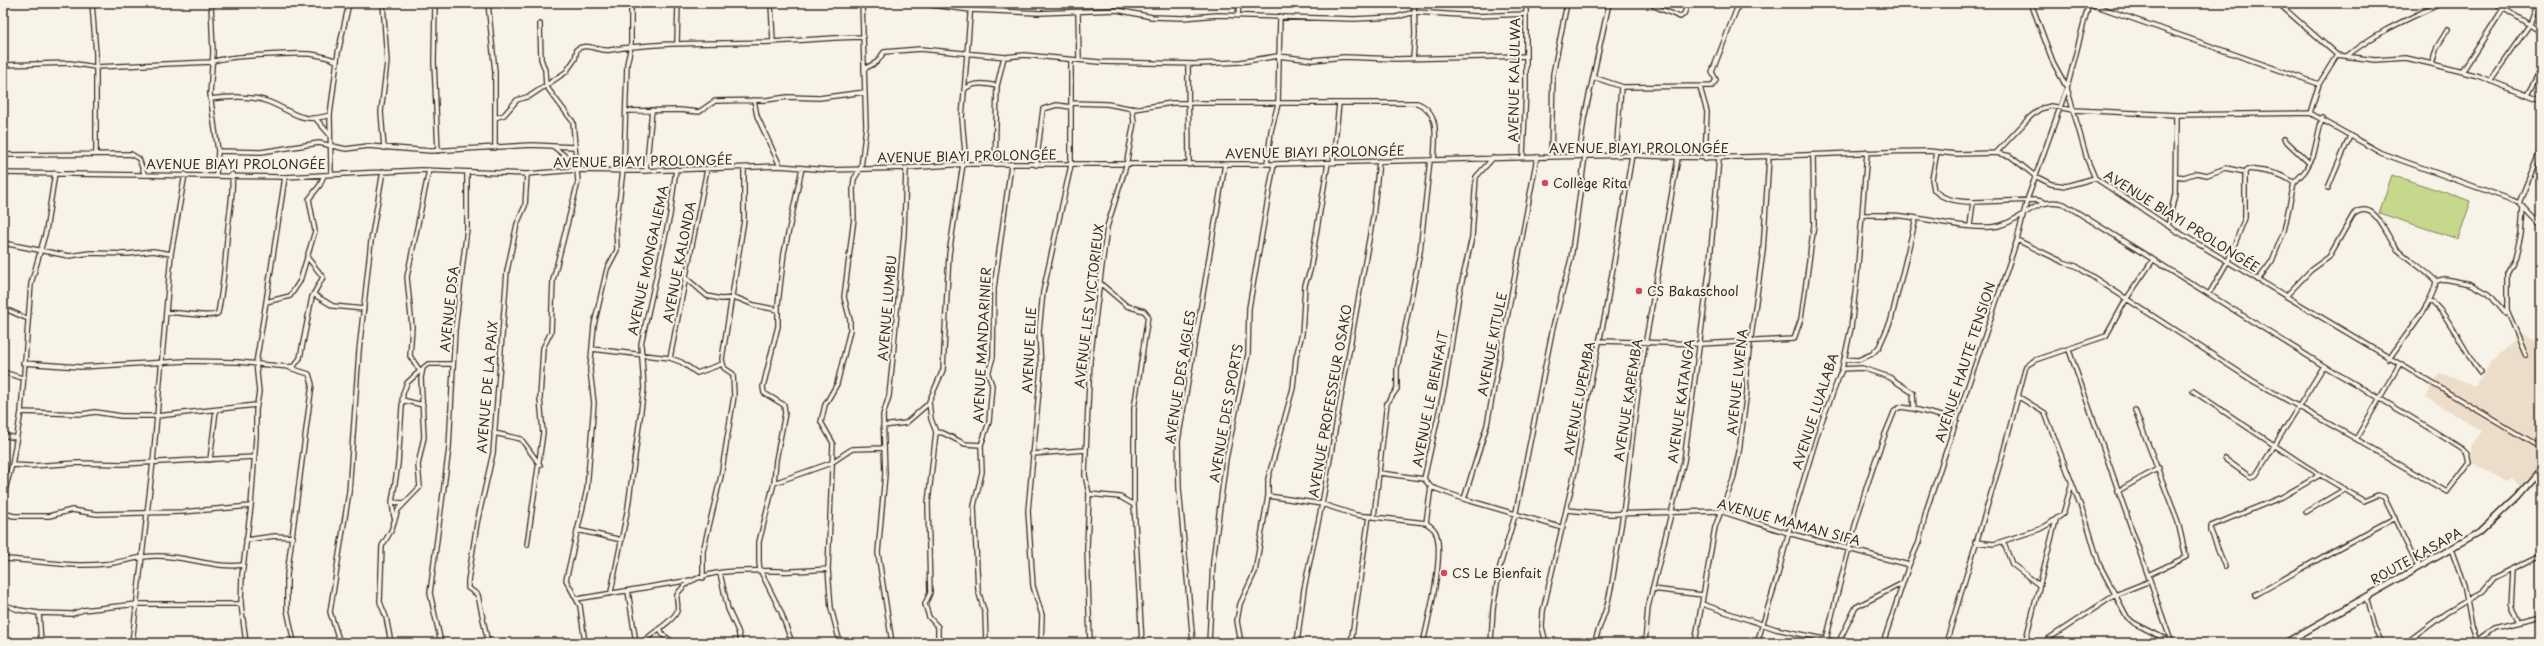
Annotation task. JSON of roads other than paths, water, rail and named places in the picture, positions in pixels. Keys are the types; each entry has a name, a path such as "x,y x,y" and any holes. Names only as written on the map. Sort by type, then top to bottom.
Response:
{"main road":[{"name":"ROUTE KASAPA","path":"2286,643 2486,529 2541,469"}],"street":[{"path":"92,3 95,67 96,154"},
{"path":"211,3 212,62 210,99 218,151 216,174"},
{"path":"224,3 241,3"},
{"path":"331,174 332,145 330,135 330,115 337,60 349,3"},
{"path":"383,3 387,62 381,112 384,148"},
{"path":"435,3 434,62 438,151"},
{"path":"488,3 495,72 495,148"},
{"path":"585,643 577,599 566,585 566,580 585,500 590,460 594,403 590,370 594,325 603,283 609,264 616,250 616,227 627,112 627,64 631,46 631,3"},
{"path":"677,43 678,3"},
{"path":"771,3 773,42"},
{"path":"840,643 831,608 828,569 832,438 821,422 824,405 837,384 850,330 850,320 844,297 854,218 853,184 861,168 866,126 862,3"},
{"path":"915,3 971,10 1078,13 1109,10 1152,17 1280,16 1354,19 1396,17 1415,12 1476,16 1526,14"},
{"path":"883,426 906,423 929,402 942,370 949,254 965,164 962,118 971,3"},
{"path":"1238,16 1239,3"},
{"path":"1413,58 1414,3"},
{"name":"AVENUE KALULWA","path":"1523,157 1526,3"},
{"path":"1551,157 1553,74 1567,3"},
{"path":"1579,156 1584,119 1609,3"},
{"path":"1652,3 1654,6 1680,17 1684,14 1688,3"},
{"path":"1593,77 1621,87 1712,86 1716,81 1712,72 1739,3"},
{"path":"2031,3 2053,62 2067,88 2087,159 2095,178"},
{"path":"2089,3 2319,84"},
{"name":"AVENUE HAUTE TENSION","path":"1882,643 1909,565 1920,542 1926,511 1958,420 2017,240 2027,200 2035,176 2067,88 2089,3"},
{"path":"2278,3 2337,55 2375,60 2406,58 2462,72 2490,81 2541,101"},
{"path":"2347,56 2364,42 2392,25 2442,3"},
{"path":"2495,3 2541,32"},
{"path":"2490,81 2530,24 2538,3"},
{"path":"2462,72 2503,8"},
{"path":"1078,13 1079,59"},
{"path":"1268,164 1271,131 1278,104 1280,16"},
{"path":"528,545 540,465 543,433 540,398 543,348 551,332 553,280 578,182 571,117 546,86 545,70 541,59 540,24"},
{"path":"2432,64 2437,47 2448,29"},
{"path":"495,118 504,114 517,100 530,96 566,72 575,59 579,48 586,46 608,51 631,46 677,43 773,42 863,37"},
{"path":"864,69 877,62 884,52 891,50 920,49 1004,57 1024,55 1071,60 1079,59 1188,64 1240,62 1278,56 1313,60 1344,56 1396,59 1526,56"},
{"path":"3,65 70,63 95,67 212,62 241,56 301,54 337,60"},
{"path":"2310,113 2319,84 2337,55"},
{"path":"995,164 997,86 1004,57"},
{"name":"AVENUE ELIE","path":"1042,643 1042,615 1034,586 1033,561 1028,520 1032,454 1041,368 1039,331 1046,272 1054,250 1071,165 1071,60"},
{"path":"1188,64 1189,165"},
{"path":"2527,95 2541,69"},
{"path":"964,90 967,86 974,84 997,86"},
{"path":"1616,155 1621,87"},
{"path":"1700,87 1707,112 1705,158"},
{"path":"627,112 652,110 699,112 715,101 788,97 819,98 865,92"},
{"path":"210,99 248,98 269,102 297,117 316,119 330,115"},
{"path":"754,100 758,116 780,166"},
{"path":"1036,164 1043,109 1057,105 1107,104 1132,108 1158,104 1189,103 1417,103 1422,105 1434,118 1432,160 1420,252 1397,369 1397,389 1387,403 1374,517"},
{"path":"1333,163 1339,103"},
{"path":"1996,152 2040,109 2051,106 2074,110 2176,115 2310,113 2322,118 2381,153 2519,203 2541,226"},
{"name":"AVENUE LES VICTORIEUX","path":"1090,643 1087,533 1089,494 1085,475 1085,450 1090,360 1107,228 1126,166 1134,122 1132,108"},
{"path":"646,171 652,110"},
{"path":"2168,226 2175,194 2176,115"},
{"path":"2258,280 2272,261 2284,231 2294,183 2313,157 2322,118"},
{"path":"316,119 330,135"},
{"path":"2328,188 2350,136"},
{"path":"2284,139 2309,163"},
{"path":"218,151 261,152 298,148 307,144 332,145 346,149 368,146 384,148 418,148 438,151 531,145 574,147"},
{"path":"553,146 576,164"},
{"path":"2519,203 2541,149"},
{"name":"AVENUE BIAYI PROLONGÉE","path":"3,173 144,173 285,176 429,170 467,173 527,174 576,170 646,171 676,169 744,169 780,166 802,168 906,168 965,164 1126,166 1333,163 1616,155 1678,158 1769,158 1867,152 1996,152 2010,156 2035,176 2051,184 2066,186 2095,178 2168,226 2399,365 2541,448"},
{"name":"AVENUE LUALABA","path":"1757,643 1761,624 1777,578 1788,533 1820,426 1842,369 1851,328 1864,215 1867,152"},
{"path":"1937,152 1932,179 1934,190 1948,198 1973,202 2027,200 2044,202 2055,201 2064,204 2467,454 2469,463 2451,490 2443,492 2300,406 2253,381 2076,266 2063,262 2017,240"},
{"path":"3,155 135,155 144,173"},
{"name":"AVENUE UPEMBA","path":"1546,643 1541,619 1567,510 1600,341 1632,155"},
{"path":"1600,341 1700,344 1792,340 1802,319 1814,225 1813,155"},
{"path":"1491,643 1492,616 1499,573 1516,514 1553,327 1571,259 1585,156"},
{"name":"AVENUE KITULE","path":"1464,499 1487,425 1537,157"},
{"name":"AVENUE LE BIENFAIT","path":"1431,487 1424,479 1445,385 1459,295 1472,237 1476,177 1493,158"},
{"name":"AVENUE KAPEMBA","path":"1594,643 1607,606 1623,514 1641,368 1647,342 1678,158"},
{"name":"AVENUE KATANGA","path":"1645,643 1645,628 1652,589 1684,461 1715,218 1719,158"},
{"name":"AVENUE LWENA","path":"1695,643 1720,511 1733,480 1739,452 1751,341 1763,251 1769,158"},
{"name":"AVENUE PROFESSEUR OSAKO","path":"1297,643 1304,589 1322,504 1373,217 1379,161"},
{"path":"1241,643 1237,621 1240,604 1255,572 1268,496 1271,465 1281,428 1288,411 1293,388 1296,357 1302,334 1305,285 1310,271 1328,163"},
{"name":"AVENUE DES AIGLES","path":"1193,643 1179,488 1178,441 1225,164"},
{"name":"AVENUE DES SPORTS","path":"1209,643 1213,561 1226,459 1248,354 1249,308 1274,164"},
{"name":"AVENUE MANDARINIER","path":"986,643 985,614 978,590 974,506 982,472 981,445 989,422 992,385 988,374 993,357 994,288 1011,165"},
{"path":"792,643 781,612 760,570 759,542 774,483 776,460 785,413 784,405 764,393 763,387 778,326 778,310 784,253 802,168"},
{"name":"AVENUE LUMBU","path":"892,643 878,553 885,474 883,415 889,396 901,269 906,168"},
{"path":"2175,176 2184,177 2196,172 2207,175 2226,168 2245,172 2248,169 2285,176 2294,183"},
{"name":"AVENUE MONGALIEMA","path":"611,592 633,476 644,388 641,344 670,215 676,169"},
{"name":"AVENUE KALONDA","path":"670,358 707,169"},
{"path":"722,364 731,297 744,220 744,169"},
{"path":"394,517 420,487 418,465 424,436 421,378 422,370 410,356 412,327 407,277 429,170"},
{"path":"340,643 330,612 349,492 354,444 357,366 371,241 383,171"},
{"path":"2209,294 2228,261 2245,218 2245,172"},
{"path":"3,497 12,464 21,412 23,363 31,284 46,231 55,173"},
{"name":"AVENUE DSA","path":"422,370 428,364 453,364 467,228 467,173"},
{"path":"132,643 153,462 160,363 171,254 185,174"},
{"path":"166,313 180,312 213,316 218,313 227,263 227,240 233,190 232,174"},
{"name":"AVENUE DE LA PAIX","path":"488,643 478,595 468,588 468,581 494,433 507,272 517,224 525,206 527,174"},
{"path":"266,302 290,296 298,285 316,231 309,199 320,185 324,175"},
{"path":"246,643 241,604 243,565 251,506 256,405 260,382 256,363 285,176"},
{"path":"1970,226 1973,202"},
{"path":"1864,215 1916,218 1970,226 1998,226 2024,214 2044,202"},
{"path":"2507,315 2507,274 2515,259 2521,234 2523,207"},
{"path":"2286,296 2311,270 2329,257 2353,215 2363,209 2380,222 2396,248 2436,281"},
{"path":"1844,359 1858,360 1872,354 1879,347 1891,320 1895,295 1916,218"},
{"path":"3,243 69,256 90,253 128,254 153,251 171,254"},
{"path":"289,367 294,366 300,358 313,294 323,277 307,258"},
{"path":"1946,643 2019,397 2025,369 2029,363 2106,336 2127,298 2153,260"},
{"path":"686,278 707,296 721,299 731,297 778,310"},
{"path":"2436,281 2444,279 2471,284 2489,294 2507,315 2526,355"},
{"path":"2389,359 2429,300 2435,288 2436,281"},
{"path":"1100,283 1127,306 1144,311 1148,316 1134,409 1134,505 1142,643"},
{"path":"313,294 333,306 364,309"},
{"path":"2429,300 2442,311 2468,356 2480,372"},
{"path":"3,308 28,318"},
{"path":"592,349 670,358 681,362 697,373 722,364"},
{"path":"2069,350 2171,642"},
{"path":"23,363 80,367 160,363 256,363 289,367 308,374 312,384 286,591 294,643"},
{"path":"441,643 430,593 449,448 453,364"},
{"path":"703,578 703,552 721,476 734,396 733,374 722,364"},
{"path":"2356,440 2399,365"},
{"path":"2225,459 2245,475 2253,477 2300,406 2324,366"},
{"path":"1842,369 1862,368 1889,378 1913,393 1914,409"},
{"path":"391,643 380,593 382,546 391,531 394,517 392,502 398,464 402,400 405,387 422,370"},
{"path":"3,372 22,378"},
{"path":"2193,390 2320,475 2366,502 2382,495 2395,518 2418,567"},
{"path":"2019,397 2045,413 2072,482 2099,564 2127,617 2134,623 2171,642 2176,643"},
{"path":"402,400 423,405"},
{"path":"929,402 931,419 936,432 928,504 930,593 925,604 930,617 938,627 938,643"},
{"path":"21,412 83,414 95,412 121,416 157,416 256,405"},
{"path":"1826,640 1848,547 1873,467 1896,410 1901,407 1914,409 1958,420"},
{"path":"210,460 216,410"},
{"path":"2135,410 2178,522 2186,557 2148,575"},
{"path":"936,432 944,433 965,444 981,445"},
{"path":"494,433 521,439 540,465"},
{"path":"3,435 16,438"},
{"path":"774,483 831,463 852,450 884,448"},
{"path":"1032,454 1085,450"},
{"path":"12,464 55,466 78,463 122,464 254,457"},
{"path":"2118,491 2158,468"},
{"path":"1380,473 1424,479"},
{"path":"2225,567 2211,531 2211,526 2282,497 2320,475"},
{"path":"1975,542 1985,544 2003,541 2040,529 2056,520 2064,511 2072,482"},
{"path":"1426,523 1431,487 1464,499 1562,528"},
{"path":"2306,512 2345,489"},
{"path":"1089,494 1120,497 1134,505"},
{"path":"1268,496 1322,504 1342,511 1374,517 1426,523 1435,531 1438,546 1432,598 1422,643"},
{"path":"392,502 404,504"},
{"path":"3,513 14,516 48,516 75,510 97,514 147,513 251,506"},
{"name":"AVENUE MAMAN SIFA","path":"1567,510 1623,514 1720,511 1788,533 1848,547 1909,565"},
{"path":"1351,643 1369,516"},
{"path":"2255,595 2305,569 2354,538 2395,518"},
{"path":"2025,643 2056,520"},
{"path":"577,530 622,540"},
{"path":"246,540 275,536 293,538"},
{"path":"2003,541 2012,564 2039,585"},
{"path":"2451,549 2466,600 2476,642 2494,628 2541,617"},
{"path":"2406,643 2428,625 2487,588 2494,578 2541,555"},
{"path":"3,559 82,565 104,564 156,556 192,559 224,567 243,565"},
{"path":"577,599 611,592 628,591 703,578 720,573 760,570 778,572 828,569"},
{"path":"2513,570 2511,608 2518,622"},
{"path":"720,573 728,609 741,643"},
{"path":"642,643 666,625 675,615 677,611 677,595 691,580"},
{"path":"2042,643 2115,595 2150,581"},
{"path":"1702,604 1794,634 1839,643 1854,609 1903,583"},
{"path":"1652,589 1703,595"},
{"path":"628,591 636,643"},
{"path":"2366,597 2374,627 2382,643"},
{"path":"3,604 24,611 72,614 83,610 137,604 241,604"},
{"path":"39,613 41,643"},
{"path":"660,628 663,635 674,643"}],"place":[{"name":"Collège Rita","path":"1545,183"},
{"name":"CS Bakaschool","path":"1639,291"},
{"name":"CS Le Bienfait","path":"1444,573"}]}
